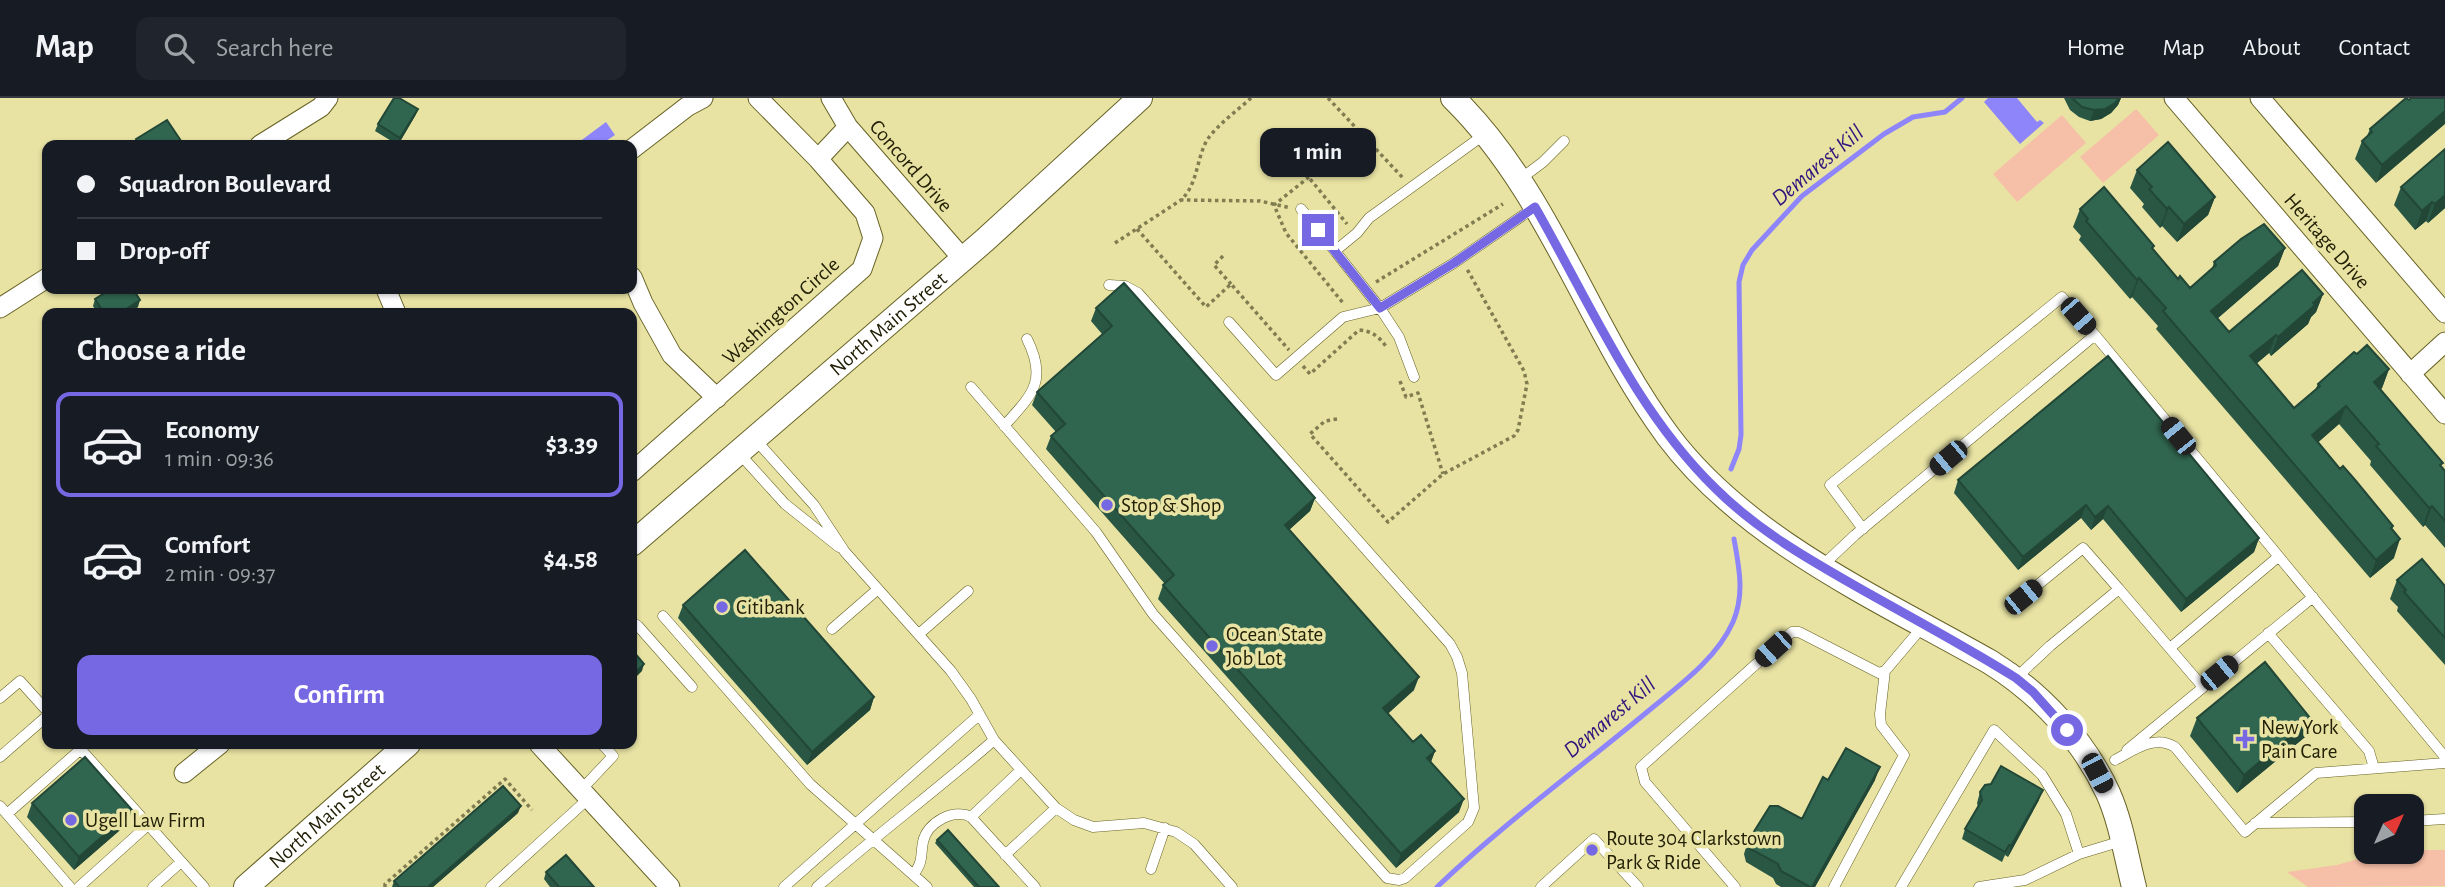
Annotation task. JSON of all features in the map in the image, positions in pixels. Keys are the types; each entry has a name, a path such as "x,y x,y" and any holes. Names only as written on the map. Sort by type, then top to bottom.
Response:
{"street":[{"path":"268,140 321,107 328,98"},
{"path":"637,145 702,98"},
{"name":"Washington Circle","path":"637,468 862,269 873,238 865,213 818,159 758,98"},
{"name":"Concord Drive","path":"831,98 848,127 963,260"},
{"name":"North Main Street","path":"637,540 963,260 1140,98"},
{"name":"Heritage Drive","path":"2174,98 2445,414"},
{"name":"Heritage Drive","path":"2260,98 2445,313"},
{"path":"1458,100 1519,180 1631,380 1669,437 1715,488 1766,531 2016,678 2049,709 2106,766 2108,795 2134,887"},
{"path":"818,159 848,127"},
{"path":"0,308 42,281"},
{"path":"637,289 672,355 717,398"},
{"path":"2410,374 2445,342"},
{"path":"184,773 214,749"},
{"name":"North Main Street","path":"246,887 402,749"},
{"path":"544,749 670,887"}],"lane":[{"path":"1338,248 1357,233 1369,218 1486,134"},
{"path":"1519,180 1543,162 1564,141"},
{"path":"1229,322 1276,374 1343,317 1380,308 1535,207"},
{"path":"1297,209 1338,248 1380,308 1399,337 1414,377"},
{"path":"971,387 1104,542 1153,614 1387,878 1399,880 1405,877 1468,822 1474,808 1462,673 1457,657 1450,644 1138,293 1125,286 1109,285"},
{"path":"1863,529 1830,485 2062,297 2445,757"},
{"path":"1822,566 2095,335"},
{"path":"1004,426 1035,386 1037,364 1027,339"},
{"path":"746,445 785,504 845,552"},
{"path":"746,445 814,505 845,552 963,685 994,740 1056,808 1074,820 1093,827 1144,823 1176,832 1194,844 1232,887"},
{"path":"2023,597 2083,548 2203,687"},
{"path":"2170,648 2278,557"},
{"path":"832,629 878,589"},
{"path":"2016,678 2119,589"},
{"path":"919,634 968,591"},
{"path":"2106,766 2313,597"},
{"path":"663,616 810,783 927,887"},
{"path":"637,625 692,687"},
{"path":"1735,887 1645,782 1641,767 1792,632 1799,632 1879,673 1885,671 1925,625"},
{"path":"2269,633 2369,751 2374,768"},
{"path":"1834,887 1904,755 1881,725 1885,671"},
{"path":"0,698 20,681 42,707"},
{"path":"784,887 979,715"},
{"path":"0,757 42,718"},
{"path":"1902,887 1994,730 2042,775 2066,814 2079,854"},
{"path":"817,887 872,839 936,791 994,740"},
{"path":"2106,766 2149,743 2167,742 2175,747 2245,832 2316,773 2445,762"},
{"path":"71,887 3,810 74,749"},
{"path":"81,749 204,887"},
{"path":"495,886 585,794 613,756 607,749"},
{"path":"971,817 1021,770"},
{"path":"1005,855 1056,808"},
{"path":"914,874 920,864 923,842 928,832 951,814 962,813 971,817 1035,887"},
{"path":"2424,820 2445,819"},
{"path":"2255,823 2354,822"},
{"path":"79,887 148,825"},
{"path":"1151,869 1165,828"},
{"path":"1541,887 1594,839 1638,887"},
{"path":"1979,887 2025,880 2079,854 2122,841"},
{"path":"153,887 181,862"}],"path":[{"path":"1115,243 1181,200 1191,188 1209,137 1251,98"},
{"path":"1328,98 1412,187"},
{"path":"1288,152 1348,225 1334,235 1338,248"},
{"path":"1274,205 1309,177"},
{"path":"1181,200 1260,201 1297,209"},
{"path":"1375,283 1503,204"},
{"path":"1274,205 1286,233 1352,315"},
{"path":"1137,229 1206,307 1231,284"},
{"path":"1223,256 1213,265 1310,374 1359,330 1379,337 1391,356"},
{"path":"1337,419 1325,421 1310,434 1388,522 1443,474 1514,436 1518,430 1527,384 1524,371 1460,258"},
{"path":"1398,377 1406,397 1418,393 1443,474"},
{"path":"385,887 385,884 505,779 532,810"}],"shaded area":[{"path":"1988,98 2017,98 2037,122 2040,120 2044,123 2020,144 1984,102"},
{"path":"2136,109 2159,135 2103,183 2080,157"},
{"path":"2062,115 2086,143 2017,202 1993,174"},
{"path":"606,122 615,135 608,140 582,140"},
{"path":"2424,850 2445,850 2445,886 2308,887 2287,872 2354,860 2354,864 2424,864"}],"building":[{"path":"394,98 418,109 400,138 378,124"},
{"path":"2072,98 2119,98 2105,109 2094,110 2082,107"},
{"path":"2406,98 2445,98 2445,111 2382,165 2362,141 2372,132 2370,129"},
{"path":"167,120 180,140 136,140"},
{"path":"2168,142 2215,197 2184,224 2149,189 2152,187 2137,170"},
{"path":"2445,149 2445,195 2422,211 2401,187"},
{"path":"2104,187 2178,279 2180,276 2190,288 2216,265 2214,262 2264,224 2285,248 2211,311 2229,332 2302,270 2323,294 2313,303 2315,305 2278,337 2276,335 2250,356 2294,408 2354,352 2357,354 2367,345 2389,369 2374,382 2443,463 2440,465 2445,471 2445,521 2432,506 2429,508 2346,406 2312,435 2340,469 2343,466 2356,481 2393,526 2391,528 2400,539 2376,560 2163,311 2166,308 2139,278 2137,280 2086,221 2088,219 2080,209"},
{"path":"1124,283 1315,498 1285,525 1419,677 1383,708 1413,742 1421,735 1435,751 1427,758 1464,799 1401,854 1163,585 1174,575 1051,436 1065,424 1037,392 1112,326 1096,308"},
{"path":"103,294 136,294 140,300 128,308 101,308 95,299"},
{"path":"2108,356 2259,538 2186,599 2108,506 2095,517 2086,505 2023,557 1958,480"},
{"path":"745,550 874,697 812,752 683,605"},
{"path":"2422,559 2445,586 2445,638 2404,592 2406,590 2397,580"},
{"path":"637,656 644,664 637,671"},
{"path":"2265,662 2311,719 2244,775 2197,718"},
{"path":"1846,748 1880,767 1810,887 1781,871 1778,864 1751,849 1748,841 1770,806 1778,806 1802,819 1823,777 1828,780"},
{"path":"85,757 132,810 79,857 32,803"},
{"path":"2001,766 2043,790 2005,852 1965,829 1982,800 1980,792 1985,785 1991,784"},
{"path":"503,786 521,806 428,887 399,887 394,881"},
{"path":"948,830 999,887 979,887 937,840"},
{"path":"566,855 594,887 559,887 546,872"}],"waterway":[{"name":"Demarest Kill","path":"1731,469 1741,435 1739,282 1743,265 1752,250 1802,196 1884,134 1913,117 1945,112 1962,98"},
{"name":"Demarest Kill","path":"1437,887 1512,821 1680,685 1716,650 1733,622 1739,601 1740,580 1734,539"}],"place":[{"name":"Stop & Shop","path":"1107,505"},
{"name":"Citibank","path":"722,607"},
{"name":"Ocean State Job Lot","path":"1212,646"},
{"name":"New York Pain Care","path":"2245,739"},
{"name":"Ugell Law Firm","path":"71,820"},
{"name":"Route 304 Clarkstown Park & Ride","path":"1592,850"}],"route":[{"path":"1318,230 1380,308 1454,263 1535,207 1631,380 1669,437 1715,488 1766,531 1795,550 2016,678 2033,692 2067,730"}]}
